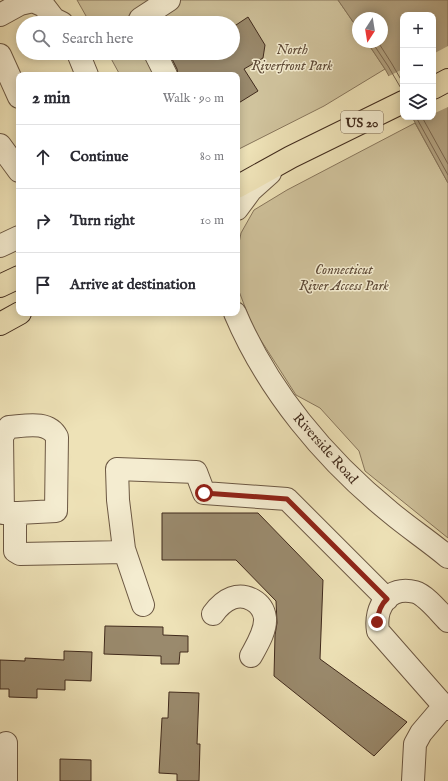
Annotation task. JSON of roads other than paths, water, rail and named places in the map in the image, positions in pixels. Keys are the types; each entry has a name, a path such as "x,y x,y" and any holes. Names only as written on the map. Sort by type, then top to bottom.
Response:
{"main road":[{"path":"436,86 448,80"},
{"name":"US 20","path":"240,185 291,157 400,103"},
{"name":"US 20","path":"240,175 291,157"},
{"path":"0,286 16,278"},
{"path":"0,324 16,315"}],"street":[{"path":"55,0 61,16"},
{"path":"145,16 169,0"},
{"path":"0,15 20,4 33,1 44,6 52,16"},
{"path":"0,55 16,91"},
{"path":"81,60 86,72"},
{"path":"158,60 164,72"},
{"path":"240,205 252,190 291,157"},
{"path":"0,246 16,238"},
{"name":"Riverside Road","path":"236,316 270,380 285,402 318,442 360,485 389,511 448,556"},
{"path":"143,606 125,552 118,500 117,469 196,472 204,493 287,499 387,599"},
{"path":"18,513 15,524 15,551 20,554 125,552"},
{"path":"413,781 415,744 421,733 446,708 378,631 378,614 383,602 392,594 402,591 416,592 448,621"},
{"path":"213,614 221,604 232,598 244,597 253,600 261,607 265,618 264,628 251,656"},
{"path":"6,743 6,781"}],"water":[{"path":"338,0 448,0 448,183 414,120 436,120 436,12 400,12 400,96 371,48 388,48 388,12 352,12 352,20"}],"park label":[{"name":"North Riverfront Park","path":"292,58"},
{"name":"Connecticut River Access Park","path":"344,278"}]}
